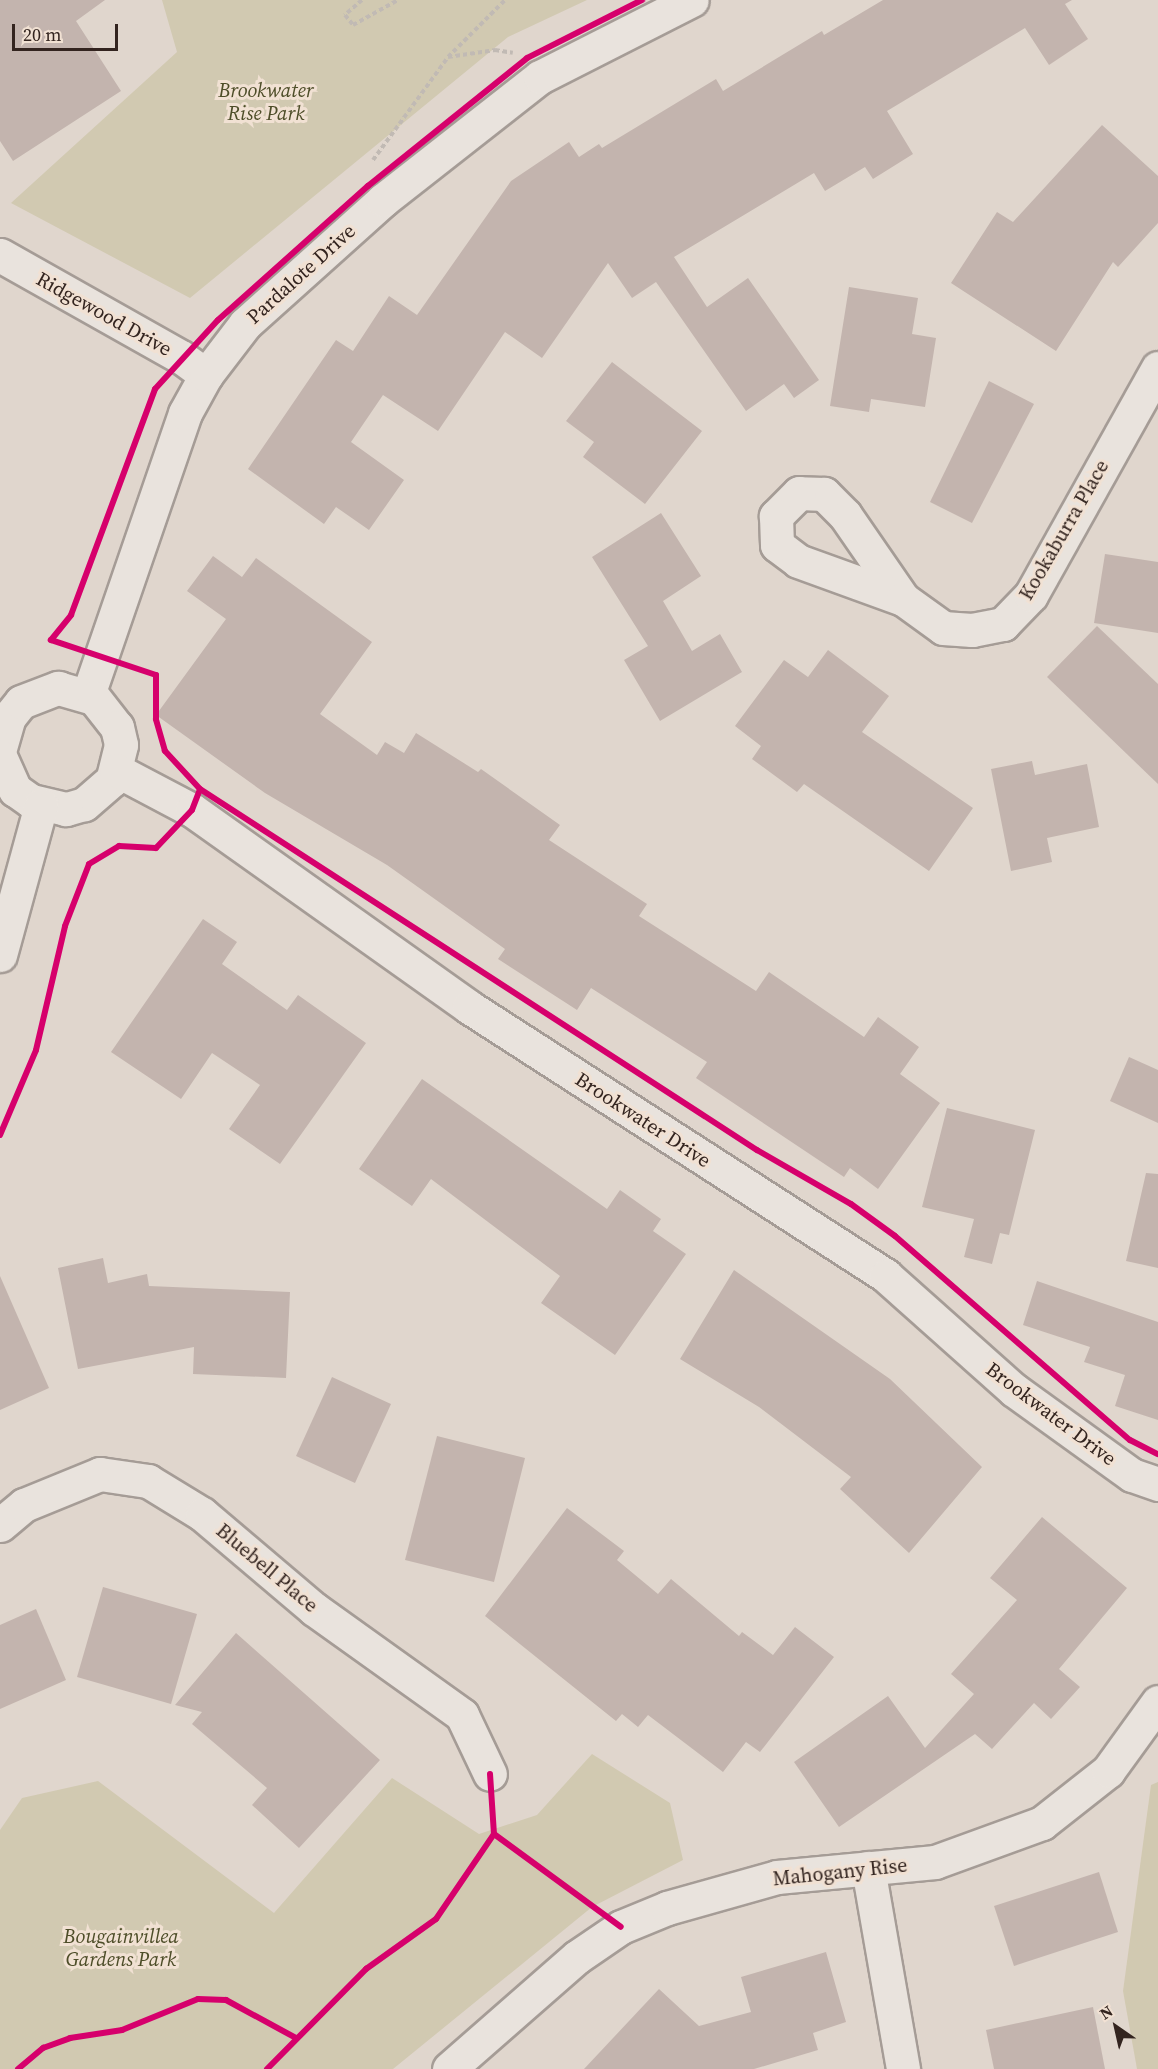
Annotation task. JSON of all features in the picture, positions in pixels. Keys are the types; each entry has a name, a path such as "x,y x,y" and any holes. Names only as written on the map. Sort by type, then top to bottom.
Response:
{"street":[{"name":"Pardalote Drive","path":"88,695 185,413 206,375 245,324 383,200 540,77 692,0"},
{"name":"Ridgewood Drive","path":"0,255 206,375"},
{"name":"Kookaburra Place","path":"903,599 943,628 972,630 1004,624 1031,595 1158,368"},
{"path":"58,688 88,695 108,711 117,727 121,745 116,770 100,794 84,804 66,809 41,805 15,790 0,743 21,702 38,692 58,688"},
{"name":"Brookwater Drive","path":"116,770 192,810 469,1007 886,1276 1014,1390 1132,1475 1158,1484"},
{"path":"0,955 41,805"},
{"name":"Bluebell Place","path":"0,1525 24,1505 100,1474 148,1481 202,1514 314,1610 462,1715 490,1774"},
{"name":"Mahogany Rise","path":"449,2069 577,1957 621,1927 667,1908 777,1877 935,1862 1042,1823 1108,1771 1158,1702"},
{"path":"868,1868 903,2069"}],"path":[{"path":"362,0 345,15 353,25 398,0"},
{"path":"383,200 361,177 448,57 505,0"},
{"path":"448,57 512,52 526,58 540,77"}],"green space":[{"name":"Brookwater Rise Park","path":"162,0 587,0 508,37 190,298 11,203 177,52"},
{"name":"Bougainvillea Gardens Park","path":"592,1754 670,1803 683,1860 592,1907 393,2069 0,2069 0,1830 22,1798 98,1781 274,1913 392,1778 479,1834 537,1815"},
{"path":"1158,1782 1158,2069 1137,2069 1123,1991 1151,1785"}],"building":[{"path":"0,0 105,0 76,21 121,91 13,161 0,141"},
{"path":"883,0 1072,0 1065,4 1088,39 1049,65 1025,28 887,111 913,154 873,179 865,167 825,191 814,173 674,257 707,307 748,278 819,380 794,398 784,384 746,411 656,282 632,298 608,263 542,358 505,332 438,431 383,395 351,442 404,480 369,530 336,507 324,524 248,469 336,340 353,351 389,296 417,315 511,181 569,142 579,157 599,144 602,148 716,79 723,91 822,31 824,35"},
{"path":"1102,125 1158,176 1158,223 1118,267 1113,262 1056,351 951,283 997,212 1013,222"},
{"path":"849,287 918,298 912,334 936,338 925,407 871,399 869,412 830,406"},
{"path":"612,362 702,431 645,504 583,457 594,442 566,421"},
{"path":"989,381 1034,404 972,523 930,502"},
{"path":"661,513 701,576 663,601 692,651 720,634 742,672 660,721 624,660 648,646 592,557"},
{"path":"1105,554 1158,562 1158,633 1094,623"},
{"path":"213,556 242,577 256,558 372,642 320,714 377,755 385,742 404,753 416,733 478,772 481,769 560,825 549,840 647,904 639,916 756,991 769,972 864,1037 878,1017 919,1047 900,1074 940,1103 878,1189 850,1168 844,1177 696,1078 707,1062 591,988 577,1010 498,959 505,949 387,865 265,793 156,715 226,619 187,591"},
{"path":"1097,626 1158,684 1158,784 1047,677"},
{"path":"828,650 889,696 862,732 973,808 929,871 804,784 797,792 752,759 761,746 735,726 784,660 808,677"},
{"path":"1032,761 1035,775 1087,764 1099,827 1047,838 1052,862 1011,871 991,769"},
{"path":"203,919 237,942 222,964 287,1010 298,995 366,1043 280,1164 229,1129 260,1085 212,1053 181,1099 111,1052"},
{"path":"1129,1057 1158,1070 1158,1123 1110,1101"},
{"path":"422,1079 607,1209 620,1190 661,1219 653,1231 686,1254 615,1355 541,1303 560,1276 431,1179 412,1206 359,1169"},
{"path":"947,1108 1035,1130 1009,1235 1000,1233 992,1264 964,1257 974,1219 922,1207"},
{"path":"1146,1173 1158,1174 1158,1268 1126,1261"},
{"path":"103,1258 108,1283 147,1274 149,1286 290,1292 286,1378 193,1374 194,1347 78,1369 58,1268"},
{"path":"734,1270 890,1379 982,1467 909,1553 840,1489 851,1477 759,1407 680,1359"},
{"path":"0,1276 49,1388 0,1410"},
{"path":"1037,1281 1158,1322 1158,1420 1115,1406 1125,1375 1084,1362 1090,1347 1023,1325"},
{"path":"332,1377 391,1404 355,1483 296,1456"},
{"path":"437,1436 525,1458 494,1582 405,1560"},
{"path":"567,1508 624,1551 617,1560 658,1594 671,1579 739,1636 742,1632 773,1655 795,1627 834,1657 760,1752 746,1742 723,1772 648,1715 638,1727 622,1714 616,1721 485,1616"},
{"path":"1042,1517 1127,1588 1059,1669 1080,1687 1051,1719 1034,1703 992,1749 975,1734 839,1827 794,1762 888,1696 925,1748 974,1694 951,1674 1017,1600 990,1578"},
{"path":"103,1587 197,1614 171,1704 77,1677"},
{"path":"36,1609 66,1680 0,1709 0,1625"},
{"path":"236,1633 380,1760 299,1848 252,1805 267,1788 192,1724 202,1712 175,1705"},
{"path":"1099,1872 1118,1932 1014,1966 994,1906"},
{"path":"826,1952 846,2022 813,2033 818,2050 754,2069 584,2069 659,1989 699,2026 751,2012 741,1977"},
{"path":"1093,2007 1105,2069 994,2069 986,2030"}],"cycle path":[{"path":"200,789 165,751 156,719 156,675 51,640 71,615 155,389 218,320 368,186 527,58 642,0"},
{"path":"0,1135 36,1050 65,926 89,864 119,846 156,848 192,810 200,789 757,1150 851,1204 895,1236 1130,1440 1158,1454"},
{"path":"490,1774 494,1834 621,1927"},
{"path":"267,2069 366,1969 436,1919 494,1834"},
{"path":"18,2069 43,2048 70,2038 122,2030 198,1999 226,2000 296,2038"}]}
